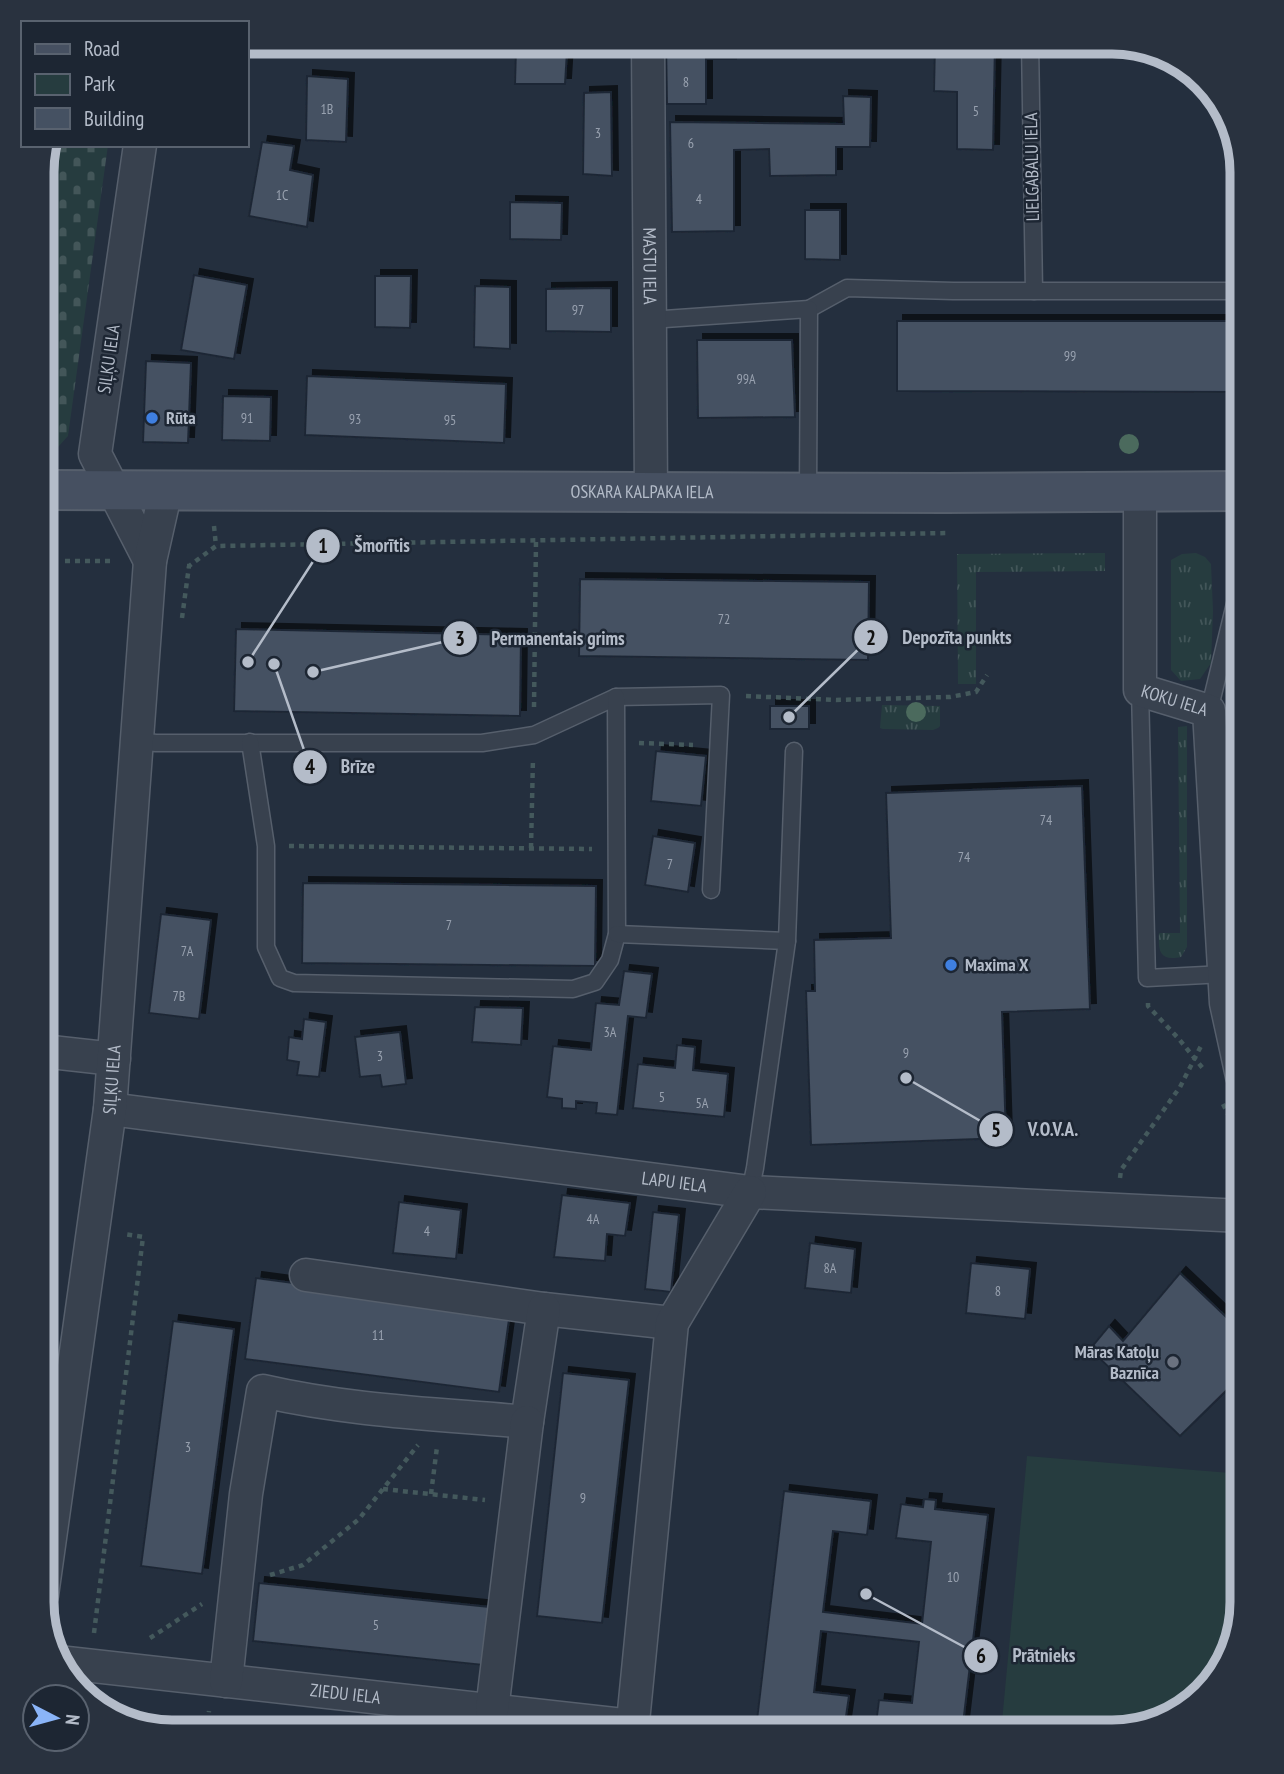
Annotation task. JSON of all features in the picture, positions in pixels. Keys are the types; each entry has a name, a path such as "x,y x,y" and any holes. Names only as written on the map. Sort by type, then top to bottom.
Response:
{"main road":[{"name":"OSKARA KALPAKA IELA","path":"55,490 1230,491"}],"street":[{"name":"MASTU IELA","path":"648,55 651,492"},
{"name":"SIĻĶU IELA","path":"140,147 95,454 149,561"},
{"name":"SIĻĶU IELA","path":"54,1509 110,1109 149,561 166,490"},
{"name":"KOKU IELA","path":"1140,492 1140,690 1209,711 1225,988 1230,1014"},
{"path":"54,1052 114,1059"},
{"name":"LAPU IELA","path":"110,1109 750,1192 1230,1215"},
{"path":"633,1719 673,1322 750,1192"},
{"path":"306,1275 544,1309 673,1322"},
{"path":"492,1710 527,1422 544,1309"},
{"path":"226,1681 246,1494 264,1391 319,1402 527,1422"},
{"name":"ZIEDU IELA","path":"72,1663 561,1719"}],"lane":[{"name":"LIELGABALU IELA","path":"1030,55 1034,291"},
{"path":"650,320 809,309 847,288 1230,291"},
{"path":"807,492 809,309"},
{"path":"1209,711 1230,624"},
{"path":"1140,690 1147,978 1225,988"},
{"path":"135,741 482,743 534,735 615,697 721,695 711,890"},
{"path":"250,742 266,846 266,947 280,978 294,983 573,989 595,982 610,960 617,933 615,697"},
{"path":"750,1192 787,941 794,751"},
{"path":"617,933 787,941"}],"path":[{"path":"65,561 149,561 189,566 216,546 949,533"},
{"path":"531,848 537,540"},
{"path":"721,695 836,700 950,697 976,692 987,675"},
{"path":"616,742 718,746"},
{"path":"266,846 617,850"},
{"path":"1147,978 1148,1006 1195,1058 1210,1080"},
{"path":"1118,1210 1121,1170 1180,1087 1225,988"},
{"path":"1222,1102 1230,1115"},
{"path":"132,1670 134,1652 200,1605 236,1584 303,1565 359,1519 441,1414"},
{"path":"430,1494 441,1414"},
{"path":"383,1489 518,1504"}],"green space":[{"path":"57,147 108,147 68,436 55,447"},
{"path":"1105,553 1105,571 976,572 976,684 958,684 957,554"},
{"path":"1196,553 1211,564 1211,663 1200,679 1181,681 1171,670 1171,560 1182,554"},
{"path":"882,705 940,706 940,726 933,730 880,728"},
{"path":"1187,726 1187,947 1181,957 1169,958 1160,950 1159,933 1180,933 1178,727"},
{"path":"1027,1456 1230,1473 1229,1618 1214,1661 1195,1685 1171,1704 1143,1716 1128,1719 1002,1720"}],"building":[{"path":"516,54 567,54 565,84 515,84"},
{"path":"666,55 736,55 736,59 706,59 706,104 667,104"},
{"path":"935,55 995,55 993,150 957,149 957,92 934,91"},
{"path":"307,76 348,79 346,142 306,140"},
{"path":"611,92 612,176 583,174 584,93"},
{"path":"843,96 871,97 870,147 836,147 836,175 770,176 769,149 734,150 734,231 672,232 670,122 844,124"},
{"path":"262,142 294,146 290,170 313,175 307,227 249,216"},
{"path":"510,202 562,203 561,240 510,239"},
{"path":"805,210 840,210 840,260 805,259"},
{"path":"194,275 247,285 234,359 181,350"},
{"path":"375,276 411,276 410,328 375,327"},
{"path":"475,286 510,287 510,349 474,347"},
{"path":"611,288 611,332 546,331 546,289"},
{"path":"897,321 1230,321 1230,392 897,391"},
{"path":"697,340 792,340 795,417 698,418"},
{"path":"146,361 191,363 188,443 143,442"},
{"path":"307,376 506,384 504,443 305,435"},
{"path":"223,396 271,397 270,441 222,440"},
{"path":"580,579 869,582 868,660 579,656"},
{"path":"236,629 521,635 520,716 234,711"},
{"path":"770,706 809,706 809,729 770,729"},
{"path":"656,751 706,756 701,806 651,801"},
{"name":"Maxima X","path":"1082,786 1090,1009 1002,1012 1006,1138 811,1145 806,991 815,991 814,940 891,938 886,793"},
{"path":"653,836 695,843 688,892 645,885"},
{"path":"303,883 596,886 595,966 302,963"},
{"path":"161,914 211,920 199,1019 149,1013"},
{"path":"624,971 652,974 646,1018 628,1016 617,1115 596,1113 597,1103 576,1101 576,1109 562,1108 562,1099 547,1097 553,1046 591,1050 596,1003 619,1005"},
{"path":"475,1007 523,1008 521,1045 472,1042"},
{"path":"304,1019 326,1022 319,1077 297,1075 299,1062 287,1060 289,1037 302,1039"},
{"path":"400,1032 406,1084 382,1087 380,1075 360,1077 355,1037"},
{"path":"677,1045 695,1047 693,1070 728,1074 724,1117 633,1108 638,1064 675,1068"},
{"path":"562,1195 630,1203 625,1236 607,1234 605,1261 554,1257"},
{"path":"399,1202 461,1210 456,1259 393,1253"},
{"path":"653,1212 679,1215 671,1292 645,1289"},
{"path":"810,1243 855,1249 851,1293 805,1288"},
{"path":"971,1263 1030,1269 1025,1319 966,1313"},
{"name":"Māras Katoļu Baznīca","path":"1180,1273 1230,1321 1230,1387 1180,1436 1090,1349 1109,1326 1123,1341"},
{"path":"256,1278 510,1312 499,1392 245,1359"},
{"path":"173,1321 234,1329 202,1574 141,1566"},
{"path":"563,1373 629,1380 602,1623 537,1616"},
{"path":"784,1491 871,1501 867,1535 833,1531 823,1612 922,1624 931,1542 896,1538 901,1504 923,1507 924,1499 936,1500 935,1509 988,1515 963,1720 877,1720 879,1700 912,1703 919,1642 821,1631 814,1692 849,1696 846,1720 757,1720"},
{"path":"259,1583 499,1608 493,1666 253,1641"}],"place":[{"name":"Rūta","path":"152,418"},
{"name":"Šmorītis","path":"248,662"},
{"name":"Brīze","path":"274,664"},
{"name":"Permanentais grims","path":"313,672"},
{"name":"Depozīta punkts","path":"789,717"},
{"name":"Maxima X","path":"951,965"},
{"name":"V.O.V.A.","path":"906,1078"},
{"name":"Māras Katoļu Baznīca","path":"1173,1362"},
{"name":"Prātnieks","path":"866,1594"}]}
